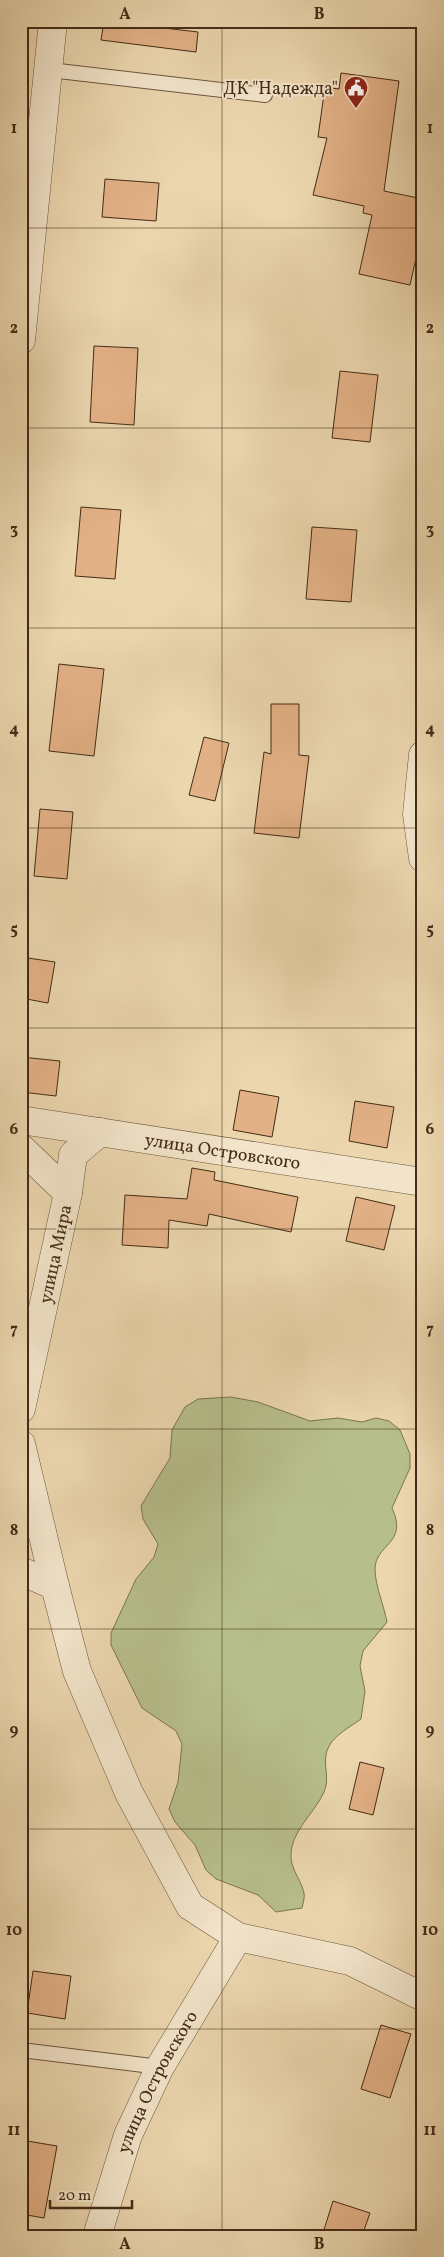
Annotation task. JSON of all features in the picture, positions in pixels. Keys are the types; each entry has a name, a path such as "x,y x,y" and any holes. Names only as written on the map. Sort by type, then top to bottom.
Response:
{"street":[{"path":"21,340 50,70 53,21"},
{"path":"423,755 417,814 423,858"},
{"name":"улица Островского","path":"21,1120 416,1181 423,1180"},
{"path":"68,1193 73,1155 100,1132"},
{"name":"улица Мира","path":"21,1148 68,1193 21,1409"},
{"path":"21,1444 77,1671 128,1793 190,1906 238,1937 350,1961 423,1996"},
{"path":"21,1571 55,1586"},
{"name":"улица Островского","path":"97,2236 128,2135 160,2067 238,1937"}],"lane":[{"path":"50,70 265,95"},
{"path":"21,2050 160,2067"}],"green space":[{"path":"231,1397 258,1402 310,1421 338,1418 362,1422 376,1418 389,1421 400,1430 410,1454 410,1468 392,1508 396,1520 394,1537 376,1562 375,1571 378,1590 387,1622 363,1651 360,1666 365,1691 361,1719 339,1734 329,1746 323,1794 299,1830 292,1846 292,1864 304,1893 302,1908 276,1912 258,1895 216,1879 206,1870 195,1845 175,1822 169,1809 178,1782 182,1744 176,1731 142,1708 111,1645 111,1633 136,1579 154,1557 158,1544 143,1519 141,1506 170,1458 172,1430 185,1407 198,1399"}],"building":[{"path":"104,21 198,32 196,52 101,40"},
{"path":"341,73 399,81 384,191 423,199 423,227 410,285 359,274 372,215 363,213 364,206 313,195 327,138 318,137 325,87 339,89"},
{"path":"105,179 159,183 156,221 102,217"},
{"path":"94,346 138,348 134,425 90,422"},
{"path":"340,371 378,375 370,442 332,438"},
{"path":"81,507 121,510 115,579 75,576"},
{"path":"312,527 357,530 351,602 306,599"},
{"path":"59,664 104,669 94,756 49,751"},
{"path":"271,704 299,704 299,755 309,756 299,838 254,833 264,752 271,754"},
{"path":"204,737 229,743 215,801 189,795"},
{"path":"40,809 73,812 67,879 34,876"},
{"path":"21,957 55,962 48,1003 21,998"},
{"path":"21,1057 60,1061 56,1096 21,1092"},
{"path":"240,1090 279,1097 272,1137 233,1130"},
{"path":"355,1101 394,1107 387,1148 349,1141"},
{"path":"192,1168 215,1172 214,1180 298,1197 291,1232 209,1214 207,1226 169,1220 168,1248 122,1245 125,1195 187,1199"},
{"path":"356,1197 395,1206 384,1250 346,1241"},
{"path":"360,1762 384,1768 373,1815 349,1809"},
{"path":"33,1971 71,1976 65,2019 27,2013"},
{"path":"381,2025 411,2034 390,2098 361,2089"},
{"path":"21,2140 57,2146 44,2218 21,2214"},
{"path":"333,2201 370,2213 362,2236 322,2236"}],"place":[{"name":"ДК \"Надежда\"","path":"356,109"}]}
